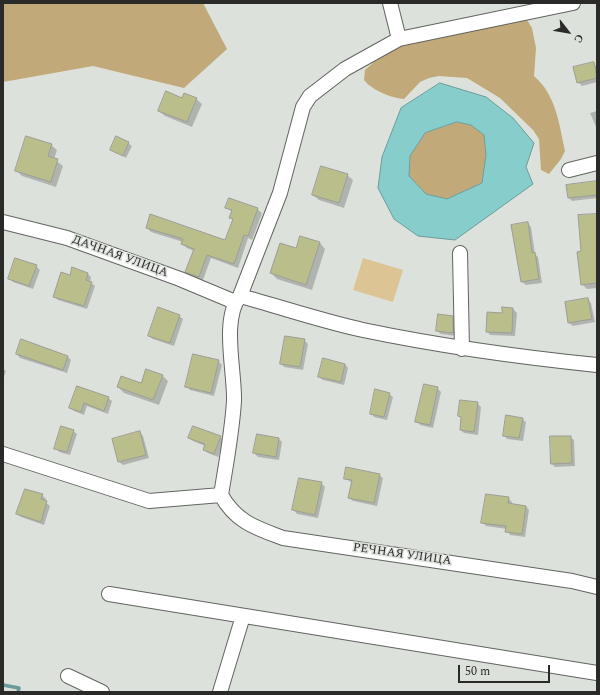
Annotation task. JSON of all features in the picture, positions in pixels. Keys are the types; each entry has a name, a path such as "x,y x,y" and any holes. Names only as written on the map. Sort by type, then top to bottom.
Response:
{"street":[{"path":"390,3 399,39"},
{"path":"3,454 149,502 221,495 234,399 230,327 237,299 280,193 303,107 306,101 310,96 345,69 399,39 573,3"},
{"path":"569,170 597,163"},
{"name":"ДАЧНАЯ УЛИЦА","path":"3,222 67,238 237,299 362,329 462,349 534,359 597,365"},
{"path":"460,253 462,349"},
{"name":"РЕЧНАЯ УЛИЦА","path":"221,495 228,508 241,520 283,538 597,586"},
{"path":"109,594 597,673"},
{"path":"220,692 243,616"},
{"path":"68,676 102,692"}],"shaded area":[{"path":"3,3 203,3 227,49 184,88 93,66 3,82"},
{"path":"527,20 532,28 536,48 534,76 547,92 556,110 565,151 561,159 549,174 541,170 539,139 533,130 500,98 467,78 439,76 429,78 420,82 404,99 382,93 367,84 364,80 365,70 374,62 403,45"},
{"path":"457,122 471,125 484,135 486,155 482,183 447,199 426,194 409,176 410,156 425,133"},
{"path":"363,258 403,270 393,302 353,290"}],"water":[{"path":"440,83 486,97 513,118 534,143 526,167 533,184 455,240 418,236 394,219 378,188 382,157 401,108","holes":["457,122 471,125 484,135 486,155 482,183 447,199 426,194 409,176 410,156 425,133"]}],"building":[{"path":"594,62 597,78 577,83 573,67"},
{"path":"166,91 182,98 184,93 197,98 187,122 158,111"},
{"path":"26,136 52,144 48,156 58,159 51,182 15,171"},
{"path":"116,136 129,142 123,156 110,150"},
{"path":"321,166 348,174 339,203 312,195"},
{"path":"597,181 597,195 568,198 566,185"},
{"path":"229,198 258,208 248,236 244,235 234,264 207,255 199,277 185,272 194,249 181,244 183,239 146,228 150,214 225,240 233,219 229,218 232,210 225,208"},
{"path":"597,214 597,283 581,285 577,252 581,251 578,215"},
{"path":"528,222 532,253 535,252 539,279 521,282 511,225"},
{"path":"300,236 320,242 306,285 270,273 280,243 296,248"},
{"path":"15,258 37,265 29,286 8,279"},
{"path":"72,267 88,273 86,280 92,282 84,306 53,297 61,272 70,275"},
{"path":"588,298 592,319 568,323 565,302"},
{"path":"158,307 180,315 170,343 148,336"},
{"path":"502,307 513,308 512,333 486,332 487,312 502,313"},
{"path":"438,314 453,316 453,333 436,331"},
{"path":"285,336 305,339 300,367 280,364"},
{"path":"21,339 68,356 63,370 16,354"},
{"path":"193,354 219,360 211,393 185,387"},
{"path":"323,358 345,364 341,382 318,377"},
{"path":"146,369 163,375 153,400 117,387 121,376 141,383"},
{"path":"424,384 438,387 430,425 415,422"},
{"path":"77,386 109,397 104,411 84,403 81,412 69,408"},
{"path":"375,389 390,393 384,417 370,414"},
{"path":"460,400 478,402 474,432 460,430 461,417 458,416"},
{"path":"506,415 523,418 519,438 503,436"},
{"path":"61,426 74,430 67,452 54,449"},
{"path":"193,426 221,436 214,454 203,450 205,444 188,438"},
{"path":"140,431 146,455 118,462 112,439"},
{"path":"257,434 279,438 276,457 253,453"},
{"path":"550,436 571,436 572,463 551,464"},
{"path":"346,467 380,474 374,503 348,498 352,480 344,479"},
{"path":"299,478 322,482 315,515 292,510"},
{"path":"25,489 43,494 41,499 47,501 41,522 16,514"},
{"path":"486,494 509,497 508,503 526,506 522,534 505,532 506,526 481,523"}],"waterway":[{"path":"3,685 19,688 18,692"}]}
